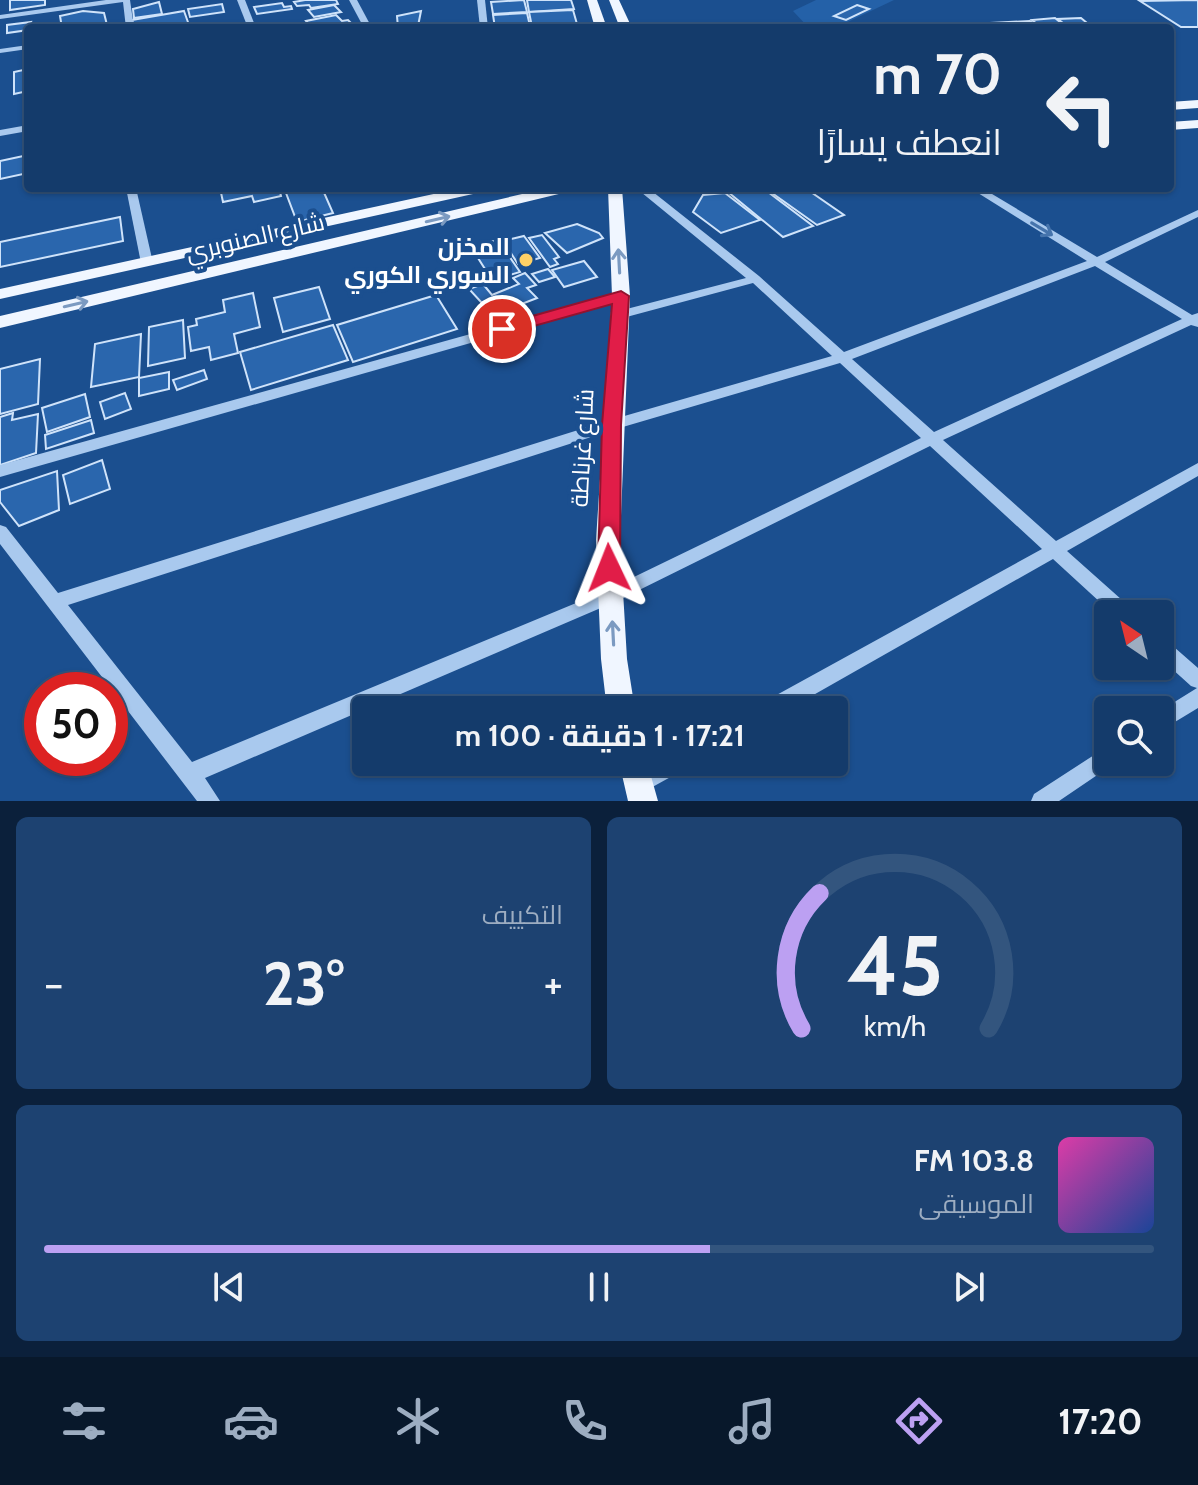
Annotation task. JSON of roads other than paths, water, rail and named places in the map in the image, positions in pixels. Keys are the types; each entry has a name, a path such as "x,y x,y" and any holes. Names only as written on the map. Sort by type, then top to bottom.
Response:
{"main road":[{"path":"592,0 600,24"},
{"path":"614,0 624,24"},
{"path":"1174,106 1198,104"},
{"path":"1174,126 1195,126"},
{"name":"شارع الصنوبري","path":"0,294 463,192"},
{"name":"شارع الصنوبري","path":"0,322 550,192"},
{"name":"شارع غرناطة","path":"615,192 620,306 608,540 620,696"}],"street":[{"path":"0,17 124,0 129,24"},
{"path":"241,0 250,24"},
{"path":"353,0 366,24"},
{"path":"481,0 484,24"},
{"path":"0,51 24,48"},
{"path":"0,133 24,129"},
{"path":"132,192 147,263"},
{"path":"646,192 755,279 1109,600"},
{"path":"982,192 1196,320"},
{"path":"55,602 612,425 842,358 1096,262 1198,213"},
{"path":"0,471 620,306 755,279"},
{"path":"189,774 611,596 932,439 1196,320"},
{"path":"794,696 1198,469"},
{"path":"0,532 210,801"},
{"path":"1174,659 1198,680"},
{"path":"1174,713 1198,697"},
{"path":"1041,801 1094,765"}],"place":[{"name":"المخزن السوري الكوري","path":"526,260"}]}
